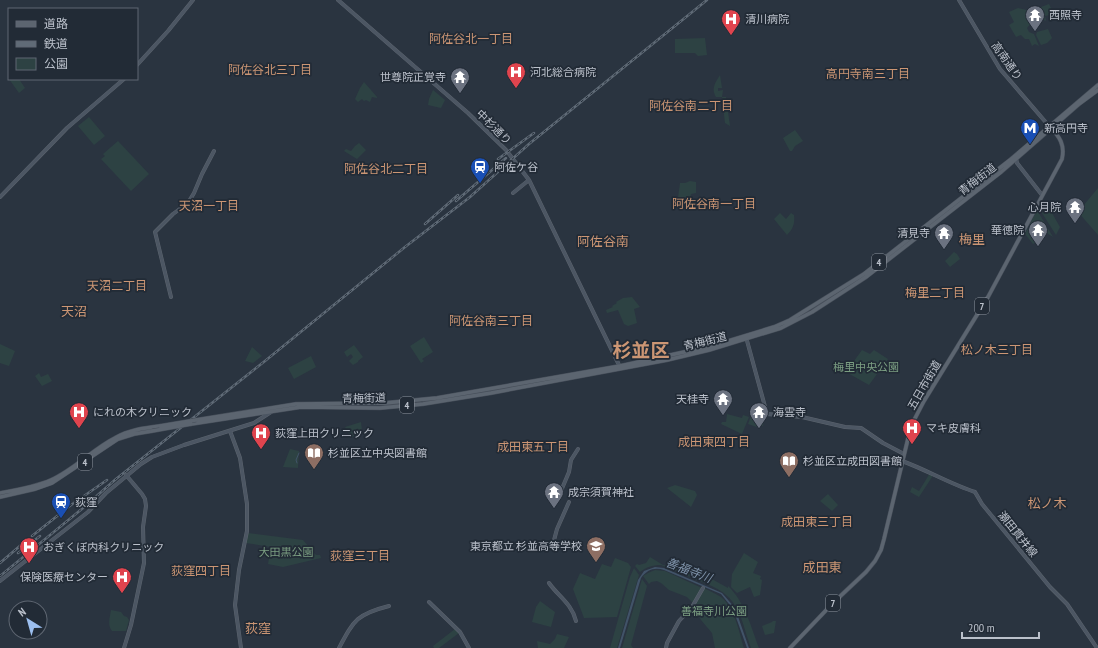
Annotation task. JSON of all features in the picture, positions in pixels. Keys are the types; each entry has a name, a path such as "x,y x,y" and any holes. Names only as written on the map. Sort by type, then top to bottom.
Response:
{"main road":[{"name":"青梅街道","path":"0,497 35,489 52,483 118,439 134,434 260,414 296,404 385,403 437,398 620,368 667,360 746,337 774,327 790,320 850,284 876,265 1015,158 1098,85"},
{"name":"青梅街道","path":"1051,127 1098,90"},
{"name":"五日市街道","path":"790,648 833,603 866,572 882,546 902,461 913,423 990,292 1062,159 1062,143 1051,127"},
{"name":"青梅街道","path":"0,493 30,488 51,480 114,438 137,429 254,411 273,410"}],"street":[{"path":"138,64 168,31 193,0"},
{"name":"中杉通り","path":"338,0 468,114 506,150 529,180 620,368"},
{"name":"高南通り","path":"959,0 1000,69 1051,127"},
{"path":"0,197 67,128 123,80"},
{"path":"171,297 163,261 154,232 173,214 188,203 214,151"},
{"path":"1015,158 1042,196"},
{"path":"513,193 529,180"},
{"path":"746,337 767,414 802,417 845,427 861,428 883,443 904,454"},
{"path":"0,581 88,512 106,493 141,464 184,445 230,431 261,419 273,410"},
{"path":"254,411 262,416 261,419"},
{"path":"261,419 266,412"},
{"path":"230,431 240,458 247,504 247,531 241,559 235,605 241,648"},
{"path":"558,498 569,472 570,462 578,449"},
{"name":"瀬田貫井線","path":"902,461 975,492 985,508 1050,587 1067,604 1097,648"},
{"path":"124,648 131,626 144,562 143,527 146,506 145,499 142,494 126,476"},
{"path":"553,544 568,502"},
{"path":"549,583 555,592 571,607 576,621"},
{"path":"666,648 666,644 679,621 692,607 703,588"},
{"path":"429,602 460,632 469,648"},
{"path":"339,648 351,626 359,618 374,610 389,606"}],"green space":[{"path":"1049,4 1054,14 1045,16 1045,21 1036,9"},
{"path":"1018,8 1035,12 1042,19 1035,23 1033,21 1027,28 1029,32 1034,34 1039,46 1035,44 1032,46 1029,39 1025,39 1021,35 1016,37 1009,25 1014,22 1009,12"},
{"path":"1048,29 1052,38 1047,43 1041,45 1036,35 1037,32"},
{"path":"705,38 707,55 698,56 695,53 675,53 675,39"},
{"path":"720,75 722,88 718,88 718,91 723,90 722,97 716,97 714,91 715,83"},
{"path":"10,80 20,80 25,88 19,93"},
{"path":"364,82 377,98 372,97 370,102 362,99 358,102 355,99"},
{"path":"433,90 445,100 441,108 428,105"},
{"path":"722,97 726,97 730,126 725,123"},
{"path":"89,117 105,136 94,145 78,126"},
{"path":"795,130 803,141 795,146 792,151 790,151 783,138"},
{"path":"118,141 149,174 131,191 101,159 105,156 103,154"},
{"path":"359,143 366,150 357,159 344,151 346,149 351,151"},
{"path":"690,181 696,182 696,193 691,194 690,199 678,198 680,183"},
{"path":"1098,188 1098,235 1078,212"},
{"path":"1049,208 1060,227 1056,235 1042,213"},
{"path":"1037,210 1053,237 1042,230 1038,237 1040,240 1033,244 1025,234"},
{"path":"780,213 786,219 791,213 794,215 793,226 787,235 774,219"},
{"path":"954,252 960,259 950,267 945,261"},
{"path":"632,297 640,307 634,309 637,323 628,326 624,324 618,310 607,313 606,310 613,307 612,306 617,303 616,302 623,298"},
{"path":"424,337 433,352 422,359 424,361 421,363 410,346"},
{"path":"0,344 15,351 9,366 0,363"},
{"path":"354,345 363,357 353,365 349,361 353,357 351,354 347,357 344,352"},
{"path":"252,347 262,356 253,363 245,361"},
{"name":"梅里中央公園","path":"862,350 870,354 874,350 888,359 869,385 846,372"},
{"path":"311,356 316,367 294,379 288,368"},
{"path":"39,373 41,377 48,374 52,381 42,386 35,376"},
{"path":"752,413 765,415 763,426 758,425 757,427 748,424"},
{"path":"727,414 742,418 743,415 749,417 742,434 721,424 722,422 726,422"},
{"path":"361,422 362,431 351,438 345,427"},
{"path":"290,449 299,451 298,468 283,467"},
{"path":"930,473 934,474 919,497 910,492 912,487 919,491"},
{"path":"675,485 695,491 697,495 691,507 667,488"},
{"path":"828,494 838,505 832,511 820,501"},
{"name":"大田黒公園","path":"248,533 303,540 316,555 320,555 321,558 283,567 268,564 271,547 246,543"},
{"path":"744,553 758,562 753,573 761,576 760,579 762,580 760,595 754,597 750,587 737,593 731,587 732,574"},
{"name":"善福寺川公園","path":"650,557 663,565 669,566 670,561 709,577 705,583 661,565 655,565 640,572 635,566 637,564 639,565 646,563"},
{"path":"615,558 628,563 631,567 617,617 584,618 573,589 580,573 595,579 602,564 611,567"},
{"path":"634,568 639,575 617,648 610,648 630,577"},
{"name":"善福寺川公園","path":"655,570 665,571 702,588 693,603 687,597 669,590 657,581 649,584 643,576"},
{"name":"善福寺川公園","path":"710,578 728,588 728,586 739,599 747,615 759,648 751,648 741,618 733,602 718,589 707,584"},
{"path":"642,579 647,586 631,645 633,648 622,648"},
{"name":"善福寺川公園","path":"704,588 721,597 730,607 744,648 715,648 712,633 701,620 694,606"},
{"path":"540,601 555,612 551,627 532,622 536,607"},
{"path":"111,610 121,612 127,617 129,620 126,631 112,631 110,629 109,624"},
{"path":"776,621 774,633 765,635 762,626"},
{"path":"455,629 459,633 439,648 434,648 433,646"},
{"path":"557,634 569,637 564,648 538,648 537,641 550,644 555,639"}],"water":[{"path":"655,567 664,568 722,593 735,608 749,648 747,648 733,609 721,594 664,570 654,569 648,571 641,578 620,648 618,648 638,580 644,571"}],"waterway":[{"path":"297,463 296,460 299,453"}],"railway":[{"path":"0,576 116,479 265,361 405,247 470,197 529,144 707,0"},
{"path":"498,159 534,133"},
{"path":"456,201 506,158"},
{"path":"425,224 458,195"},
{"path":"32,536 71,505 107,480"},
{"path":"18,553 40,536"},
{"path":"0,563 21,545"}],"place":[{"name":"西照寺","path":"1035,32"},
{"name":"清川病院","path":"731,36"},
{"name":"河北総合病院","path":"516,89"},
{"name":"世尊院正覚寺","path":"460,94"},
{"name":"新高円寺","path":"1030,145"},
{"name":"阿佐ケ谷","path":"480,184"},
{"name":"心月院","path":"1075,224"},
{"name":"華徳院","path":"1038,247"},
{"name":"清見寺","path":"944,250"},
{"name":"天桂寺","path":"723,416"},
{"name":"にれの木クリニック","path":"79,429"},
{"name":"海雲寺","path":"759,429"},
{"name":"マキ皮膚科","path":"912,445"},
{"name":"荻窪上田クリニック","path":"261,450"},
{"name":"杉並区立中央図書館","path":"314,470"},
{"name":"杉並区立成田図書館","path":"789,478"},
{"name":"成宗須賀神社","path":"554,509"},
{"name":"荻窪","path":"61,519"},
{"name":"東京都立 杉並高等学校","path":"596,563"},
{"name":"おぎくぼ内科クリニック","path":"29,564"},
{"name":"保険医療センター","path":"122,594"}],"district":[{"name":"阿佐谷北一丁目","path":"471,38"},
{"name":"阿佐谷北三丁目","path":"270,69"},
{"name":"高円寺南三丁目","path":"868,73"},
{"name":"阿佐谷南二丁目","path":"691,105"},
{"name":"阿佐谷北二丁目","path":"386,168"},
{"name":"阿佐谷南一丁目","path":"714,203"},
{"name":"天沼一丁目","path":"209,205"},
{"name":"梅里","path":"972,239"},
{"name":"阿佐谷南","path":"603,241"},
{"name":"天沼二丁目","path":"117,285"},
{"name":"梅里二丁目","path":"935,292"},
{"name":"天沼","path":"74,311"},
{"name":"阿佐谷南三丁目","path":"491,320"},
{"name":"松ノ木三丁目","path":"997,349"},
{"name":"杉並区","path":"641,350"},
{"name":"成田東四丁目","path":"714,441"},
{"name":"成田東五丁目","path":"533,446"},
{"name":"松ノ木","path":"1047,503"},
{"name":"成田東三丁目","path":"817,521"},
{"name":"荻窪三丁目","path":"360,555"},
{"name":"成田東","path":"822,567"},
{"name":"荻窪四丁目","path":"201,570"},
{"name":"荻窪","path":"258,628"}],"water label":[{"name":"善福寺川","path":"689,570"}]}
